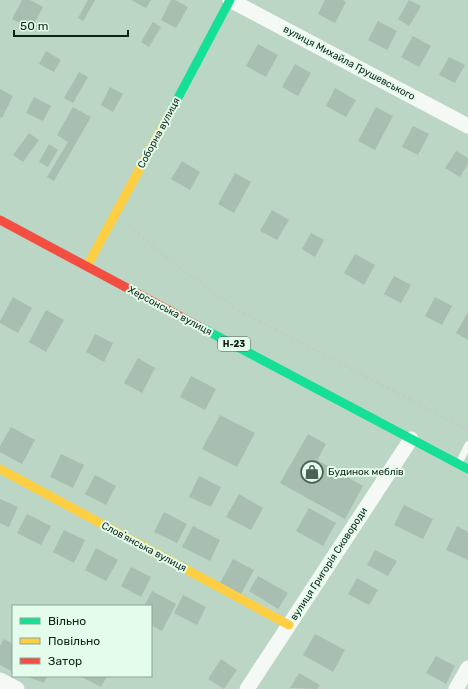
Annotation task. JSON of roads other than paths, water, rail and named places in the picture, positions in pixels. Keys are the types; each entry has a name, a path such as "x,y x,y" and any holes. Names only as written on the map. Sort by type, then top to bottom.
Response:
{"street":[{"name":"вулиця Михайла Грушевського","path":"230,0 468,126"},
{"name":"Соборна вулиця","path":"87,266 230,0"},
{"name":"Херсонська вулиця","path":"0,220 468,469"},
{"name":"вулиця Григорія Сковороди","path":"247,689 411,439"},
{"name":"Словʼянська вулиця","path":"0,469 289,625"},
{"path":"456,689 468,668"},
{"path":"0,680 17,689"}],"lane":[{"path":"458,464 468,445"}],"place":[{"name":"Будинок меблів","path":"312,472"}]}
